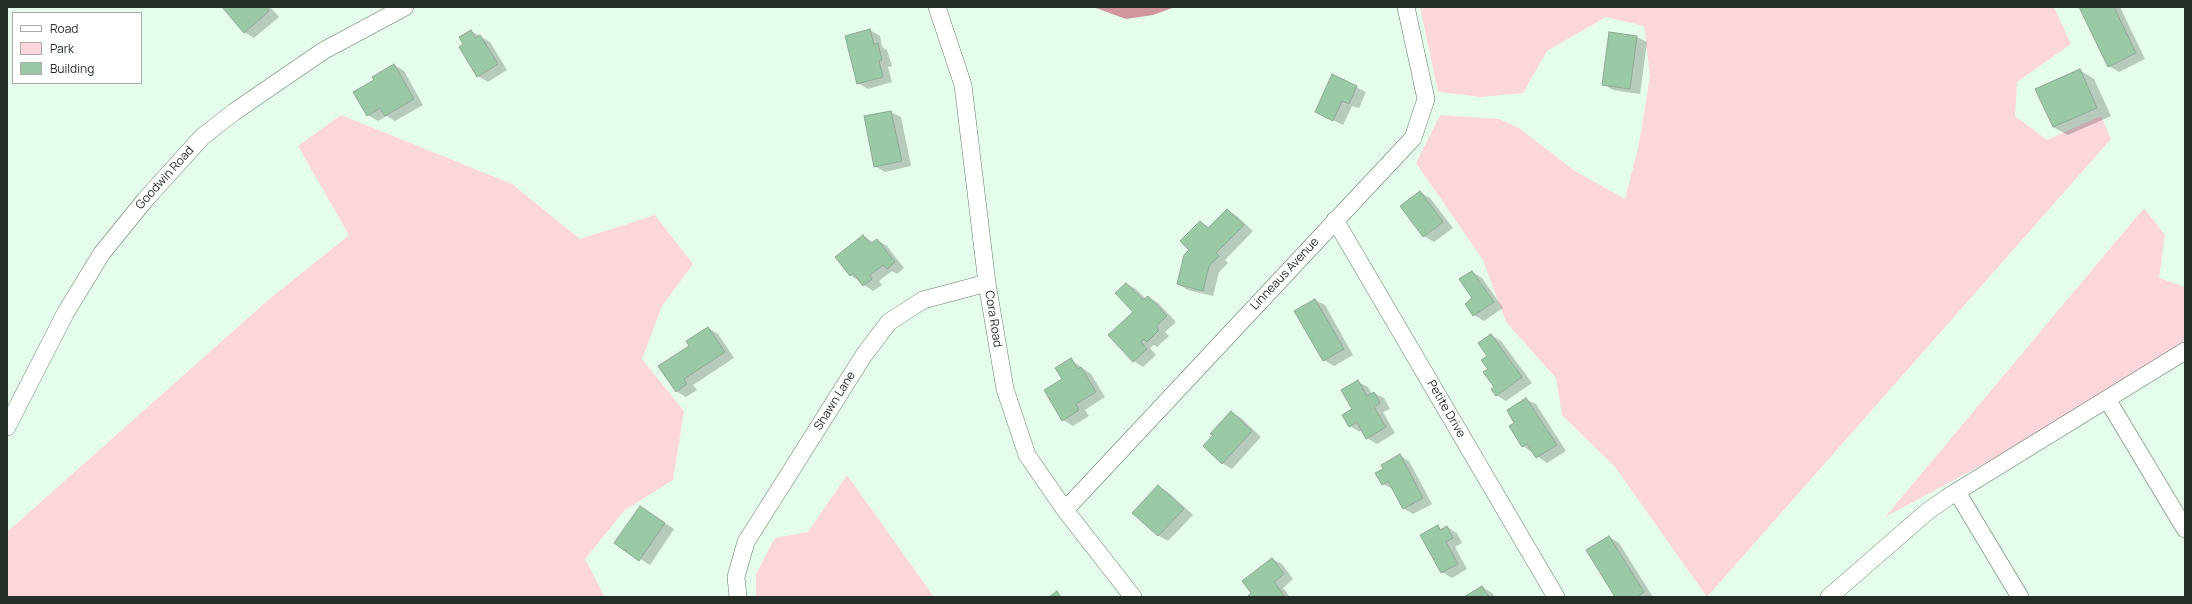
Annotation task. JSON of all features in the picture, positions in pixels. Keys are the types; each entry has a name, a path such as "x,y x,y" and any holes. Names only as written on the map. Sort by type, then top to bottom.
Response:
{"street":[{"name":"Goodwin Road","path":"7,427 62,319 102,253 145,200 202,137 234,112 323,51 405,7"},
{"name":"Cora Road","path":"937,7 963,85 987,283 1005,389 1027,455 1065,510 1133,597"},
{"name":"Linneaus Avenue","path":"1065,510 1413,138 1426,99 1406,7"},
{"name":"Petite Drive","path":"1335,220 1556,597"},
{"name":"Shawn Lane","path":"738,597 736,577 746,542 864,355 889,322 923,300 987,283"},
{"path":"1829,597 1928,511 2185,351"},
{"path":"2107,399 2185,529"},
{"path":"1957,492 2020,597"}],"green space":[{"path":"1420,7 2054,7 2071,44 2017,82 2015,116 2047,140 2101,116 2111,139 1707,597 1615,467 1562,415 1556,378 1506,322 1483,260 1416,163 1440,115 1499,119 1519,128 1575,171 1625,199 1639,144 1650,76 1644,26 1606,17 1547,51 1523,93 1481,97 1438,92"},
{"path":"341,115 512,184 580,239 655,215 693,264 662,306 642,359 684,411 673,480 625,510 585,559 605,597 7,597 7,532 267,301 349,235 298,146"},
{"path":"2144,208 2165,235 2159,278 2185,287 2185,356 1885,517"},
{"path":"847,475 934,597 756,597 756,574 775,538 808,532"}],"shaded area":[{"path":"1093,7 1175,7 1153,15 1126,19"}],"building":[{"path":"222,7 266,7 269,11 244,33"},
{"path":"2079,7 2114,7 2136,53 2108,67"},
{"path":"870,29 874,44 878,43 882,60 879,61 883,77 857,84 845,36"},
{"path":"471,30 475,38 480,35 498,64 477,77 459,47 463,44 459,37"},
{"path":"1609,32 1637,36 1630,89 1602,85"},
{"path":"394,64 414,99 385,116 380,108 367,116 353,92 374,80 372,77"},
{"path":"2080,69 2097,108 2053,127 2035,89"},
{"path":"1332,74 1357,86 1349,104 1342,101 1333,121 1315,112"},
{"path":"891,111 902,161 874,167 864,116"},
{"path":"1420,191 1443,222 1423,237 1400,206"},
{"path":"1227,209 1244,225 1216,253 1219,256 1209,266 1203,291 1177,284 1184,255 1189,250 1180,241 1200,221 1208,228"},
{"path":"863,235 870,244 877,239 895,262 887,269 883,265 870,275 872,279 863,286 853,273 850,276 835,257"},
{"path":"1472,271 1494,302 1473,316 1465,304 1472,298 1459,279"},
{"path":"1126,283 1143,300 1148,296 1167,316 1156,326 1159,330 1147,342 1144,339 1141,342 1147,349 1133,362 1108,335 1133,312 1115,293"},
{"path":"1315,299 1344,349 1323,361 1294,311"},
{"path":"708,327 725,352 684,379 687,384 676,392 658,366 689,346 686,341"},
{"path":"1491,334 1522,377 1496,396 1491,389 1494,387 1483,372 1488,369 1481,360 1487,356 1478,343"},
{"path":"1071,358 1078,369 1081,367 1096,392 1076,404 1079,410 1062,421 1044,390 1062,379 1055,368"},
{"path":"1358,380 1367,396 1374,392 1380,403 1374,407 1386,427 1366,439 1357,422 1349,427 1342,415 1352,409 1341,390"},
{"path":"1526,398 1557,445 1536,458 1527,444 1522,447 1509,426 1514,423 1507,410"},
{"path":"1231,411 1252,431 1222,464 1203,446 1213,435 1210,434"},
{"path":"1400,454 1423,498 1403,509 1388,481 1382,485 1375,473 1383,469 1381,465"},
{"path":"1158,485 1184,509 1158,536 1132,513"},
{"path":"640,506 665,523 639,561 614,543"},
{"path":"1438,525 1440,530 1447,526 1453,538 1446,542 1458,564 1441,573 1420,535"},
{"path":"1609,536 1644,592 1636,597 1615,597 1586,550"},
{"path":"1272,558 1284,574 1274,582 1285,597 1247,597 1251,593 1242,581"},
{"path":"1482,586 1489,597 1464,597"},
{"path":"1057,591 1061,597 1049,597"}]}
